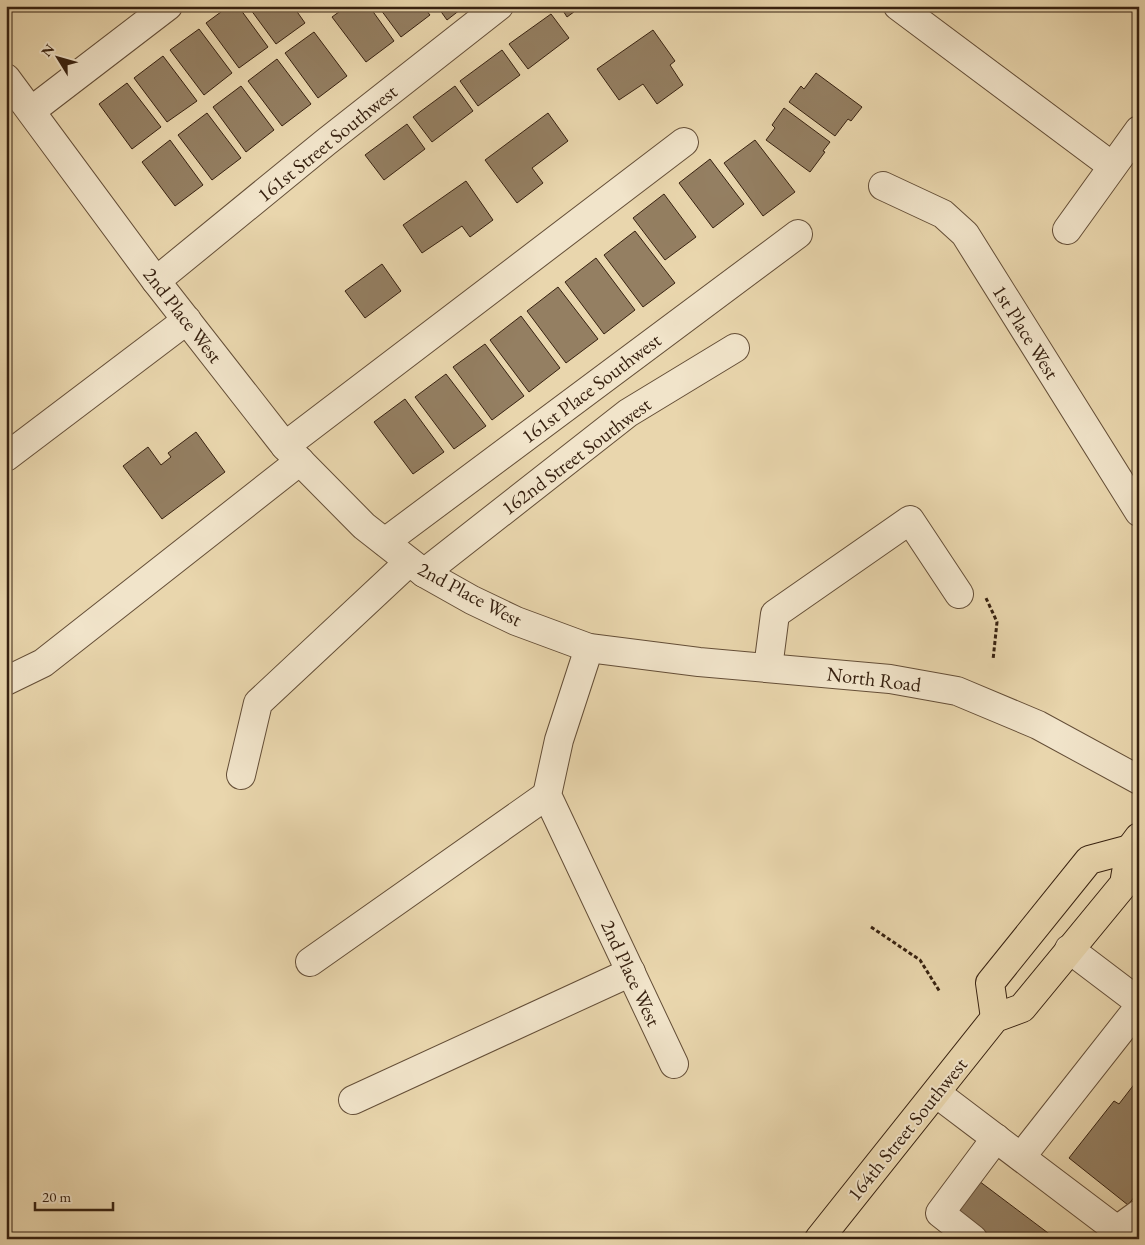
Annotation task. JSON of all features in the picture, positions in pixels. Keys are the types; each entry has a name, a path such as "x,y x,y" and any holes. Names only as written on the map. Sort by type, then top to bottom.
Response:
{"main road":[{"path":"1134,843 1124,884 1022,1008 995,1018 990,983 1089,860 1134,843"},
{"name":"164th Street Southwest","path":"819,1239 995,1018"}],"street":[{"path":"16,98 168,6"},
{"name":"161st Street Southwest","path":"156,281 326,142 499,6"},
{"path":"898,6 1112,166"},
{"name":"2nd Place West","path":"16,98 156,281 293,454 364,526 417,567 472,600 516,621 589,648"},
{"path":"1067,230 1139,130"},
{"path":"6,681 43,663 293,454 684,142"},
{"name":"1st Place West","path":"883,186 943,214 965,234 1139,512"},
{"name":"161st Place Southwest","path":"385,542 798,234"},
{"path":"6,457 187,320"},
{"name":"162nd Street Southwest","path":"241,775 258,703 417,567 628,413 735,348"},
{"path":"768,668 776,614 910,520 970,594"},
{"path":"310,962 547,795 559,740 589,648"},
{"name":"North Road","path":"589,648 698,662 890,679 957,691 1038,725 1139,780"},
{"name":"2nd Place West","path":"547,795 674,1064"},
{"path":"1069,949 1139,1002"},
{"path":"353,1100 631,972"},
{"path":"1021,1157 1139,1007"},
{"path":"936,1092 1021,1157 1114,1234 1139,1214"},
{"path":"973,1239 940,1213 996,1138"}],"path":[{"path":"970,594 989,602 997,622 993,660"},
{"path":"871,927 920,960 940,992"}],"building":[{"path":"229,6 238,6 268,47 239,68 206,23"},
{"path":"248,6 293,6 305,23 276,44"},
{"path":"347,6 369,6 394,41 366,62 332,17"},
{"path":"378,6 423,6 430,15 401,37"},
{"path":"437,6 465,6 447,20"},
{"path":"560,6 582,6 567,17"},
{"path":"551,14 569,38 528,69 509,44"},
{"path":"199,29 232,73 204,95 170,50"},
{"path":"653,30 675,61 670,65 683,85 657,104 643,84 619,100 597,69"},
{"path":"314,32 347,76 318,98 285,53"},
{"path":"502,50 520,75 478,106 460,81"},
{"path":"163,56 197,101 167,122 134,78"},
{"path":"277,59 311,104 282,126 248,81"},
{"path":"816,73 862,107 851,121 848,119 835,136 789,102 801,86 804,89"},
{"path":"127,83 161,127 132,149 99,104"},
{"path":"241,86 274,130 246,152 213,107"},
{"path":"455,86 473,111 432,142 413,117"},
{"path":"784,108 830,142 810,172 766,140 775,128 772,125"},
{"path":"207,113 241,158 212,180 178,135"},
{"path":"548,113 568,141 532,168 543,183 517,203 485,160"},
{"path":"407,124 425,149 384,180 365,155"},
{"path":"170,140 203,185 175,206 142,162"},
{"path":"755,140 795,192 763,216 724,163"},
{"path":"710,159 744,204 713,228 679,183"},
{"path":"466,181 493,220 470,237 462,226 422,253 403,225"},
{"path":"664,194 696,237 665,260 633,218"},
{"path":"635,231 675,283 643,307 604,255"},
{"path":"596,258 635,310 604,334 565,282"},
{"path":"382,264 401,291 365,318 345,291"},
{"path":"558,287 598,339 566,363 527,311"},
{"path":"521,316 560,368 529,392 490,340"},
{"path":"485,344 524,396 492,420 453,367"},
{"path":"446,374 486,426 454,449 415,397"},
{"path":"405,399 444,452 413,474 374,422"},
{"path":"196,432 225,472 162,519 123,466 148,447 161,465 171,457 168,453"},
{"path":"1139,1078 1139,1191 1128,1205 1069,1158 1114,1101 1119,1104"},
{"path":"975,1178 1056,1239 991,1239 952,1210"}]}
